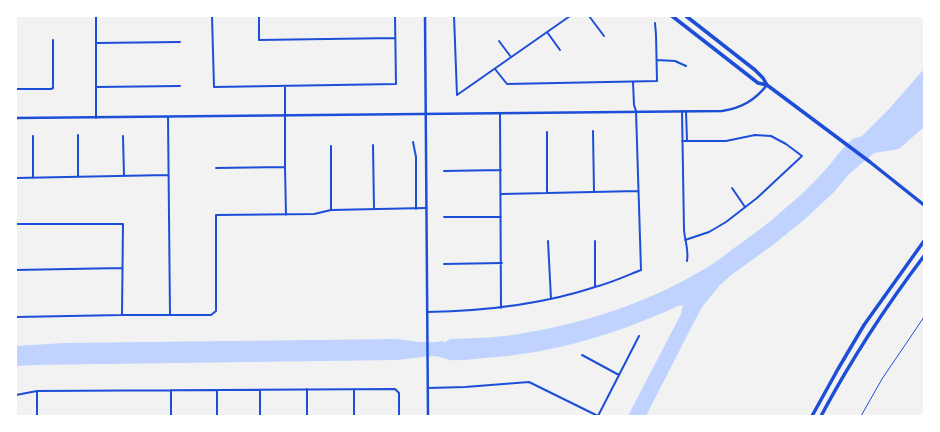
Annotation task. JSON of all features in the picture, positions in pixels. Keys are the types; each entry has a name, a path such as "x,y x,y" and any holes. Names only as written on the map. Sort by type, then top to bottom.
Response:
{"main road":[{"path":"672,16 758,83 767,85"},
{"path":"686,16 755,70 763,78 767,85 870,162 924,205"},
{"path":"812,416 864,325 924,240"},
{"path":"821,416 866,339 897,292 924,256"}],"street":[{"path":"96,16 96,118"},
{"path":"212,16 214,87 396,84 395,16"},
{"path":"259,16 259,40 395,38"},
{"path":"425,16 428,416"},
{"path":"431,16 454,16 457,95 570,16"},
{"path":"589,16 604,36"},
{"path":"494,69 507,84 656,81 657,60 655,23"},
{"path":"547,32 560,50"},
{"path":"16,89 53,88 53,40"},
{"path":"499,40 511,57"},
{"path":"96,43 180,42"},
{"path":"657,60 675,61 686,66"},
{"path":"427,312 476,311 551,299 595,288 641,270 636,111 634,105 633,82"},
{"path":"16,118 500,112 722,111 748,103 759,95 767,85"},
{"path":"96,87 180,86"},
{"path":"285,86 286,215"},
{"path":"682,111 685,240 688,254 687,261"},
{"path":"686,111 687,141"},
{"path":"500,112 502,194 501,308"},
{"path":"168,117 170,314"},
{"path":"547,132 547,193"},
{"path":"593,132 594,192"},
{"path":"78,135 78,177"},
{"path":"682,141 726,141 755,135 771,136 786,144 802,156 762,194 745,207 709,232 685,240"},
{"path":"33,178 34,136"},
{"path":"123,136 124,176"},
{"path":"413,142 416,157 416,209"},
{"path":"373,145 374,209"},
{"path":"331,146 331,210"},
{"path":"216,168 285,167"},
{"path":"444,171 501,170"},
{"path":"16,178 168,175"},
{"path":"732,188 745,207"},
{"path":"502,194 638,192"},
{"path":"16,317 122,314 213,314 216,311 216,215 286,215 314,214 331,210 426,208"},
{"path":"444,217 501,217"},
{"path":"16,224 123,224 122,314"},
{"path":"548,241 551,299"},
{"path":"595,241 595,288"},
{"path":"444,264 502,263"},
{"path":"16,270 122,268"},
{"path":"428,388 465,387 528,382 598,416 639,336"},
{"path":"582,355 619,375"},
{"path":"354,389 354,416"},
{"path":"16,395 37,391 395,389 399,393 399,416"},
{"path":"171,390 171,416"},
{"path":"217,390 217,416"},
{"path":"260,390 260,416"},
{"path":"307,390 307,416"},
{"path":"37,391 38,416"}],"path":[{"path":"861,416 882,378 924,317"}],"water":[{"path":"924,69 924,127 899,149 874,153 848,175 835,191 805,219 719,286 702,307 646,416 628,416 681,314 683,305 607,334 583,341 534,352 467,360 450,360 435,356 425,356 396,360 16,366 16,346 64,343 396,339 425,342 443,341 444,343 450,339 498,337 533,332 588,319 616,310 668,289 693,276 717,261 766,225 811,185 851,140 863,135 889,109"}]}
